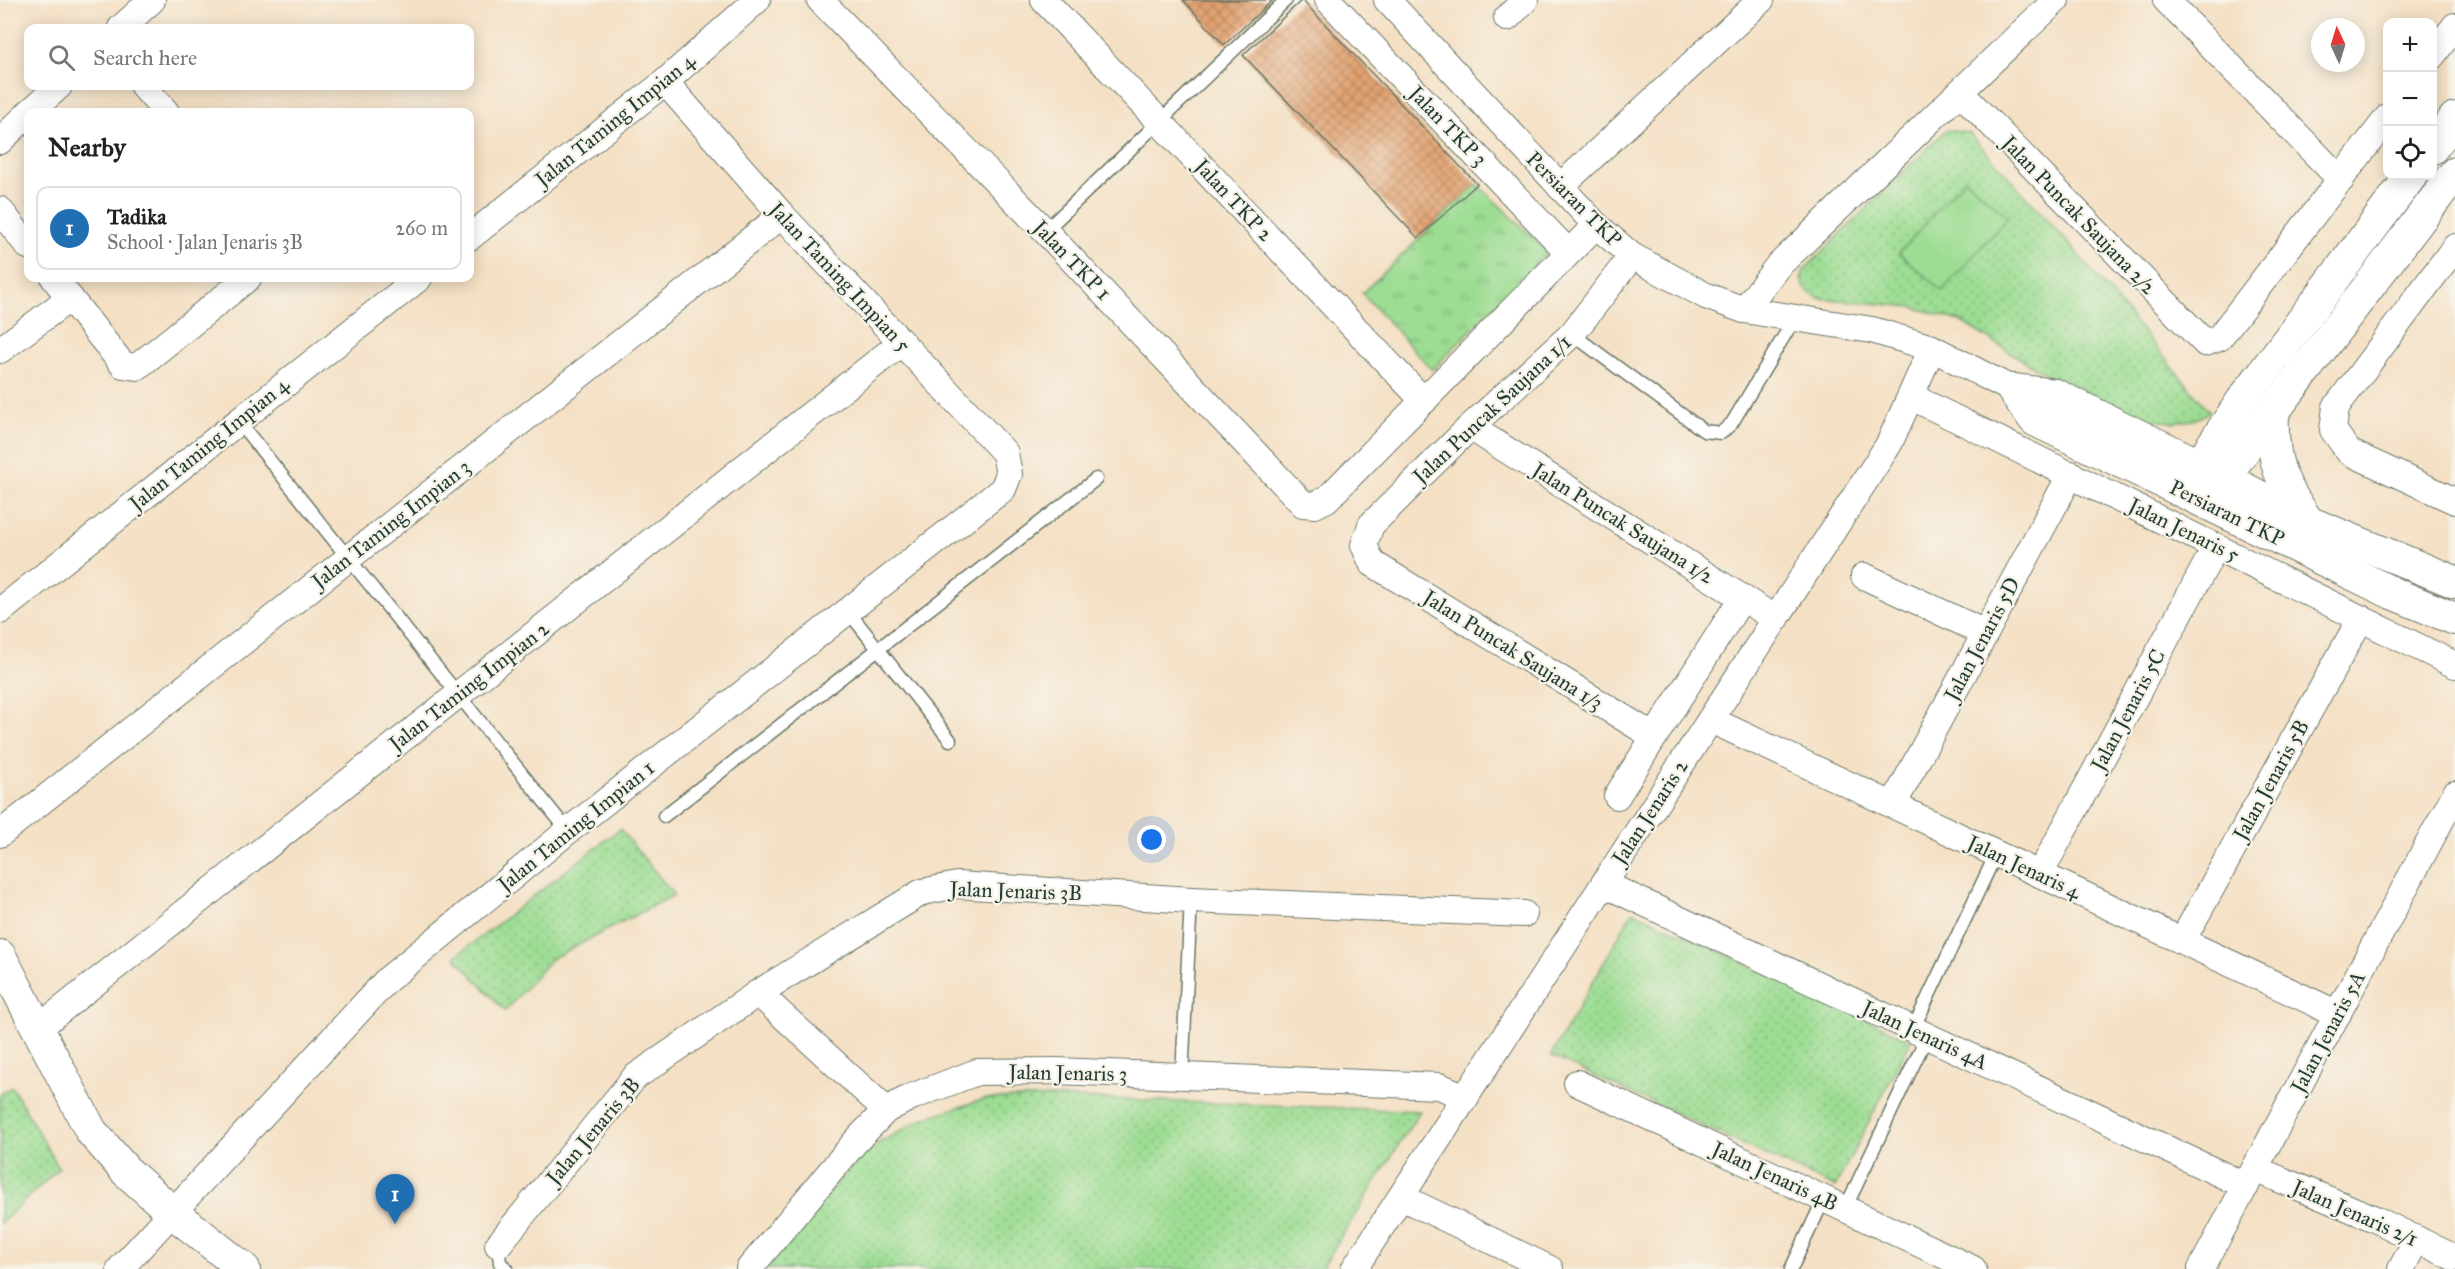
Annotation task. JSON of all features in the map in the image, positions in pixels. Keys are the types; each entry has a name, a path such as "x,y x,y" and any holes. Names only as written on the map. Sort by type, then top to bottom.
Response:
{"street":[{"path":"125,24 152,0"},
{"name":"Jalan Taming Impian 4","path":"474,234 665,82 757,0"},
{"name":"Jalan TKP 1","path":"820,0 1045,231 1303,504 1315,505 1327,499 1424,401"},
{"name":"Jalan TKP 2","path":"1044,0 1424,401"},
{"name":"Jalan TKP 3","path":"1328,0 1568,252"},
{"name":"Persiaran TKP","path":"1387,0 1596,225 1632,256 1706,297 1744,310 1872,330 1932,348 2013,390 2055,395 2211,471 2308,522 2455,582"},
{"path":"1507,18 1525,0"},
{"path":"1560,187 1761,0"},
{"path":"1744,310 1777,267 2056,0"},
{"path":"2166,0 2341,180 2383,124"},
{"path":"2437,51 2455,26"},
{"name":"Jalan Taming Impian 5","path":"665,82 782,214 1005,453 1009,474"},
{"path":"35,108 55,90"},
{"path":"147,90 162,108"},
{"name":"Jalan Puncak Saujana 2/2","path":"1960,92 2205,344 2219,338 2341,180"},
{"path":"0,141 24,118"},
{"path":"2437,143 2455,118"},
{"path":"2211,471 2273,413 2455,173"},
{"path":"2148,440 2194,433 2212,425 2242,400 2408,180"},
{"path":"0,210 24,241"},
{"name":"Jalan Taming Impian 3","path":"0,834 782,214"},
{"path":"1424,401 1596,225"},
{"path":"2455,247 2447,272 2336,407 2333,430 2349,452 2455,501"},
{"name":"Jalan Puncak Saujana 1/1","path":"1372,563 1364,545 1371,525 1470,427 1572,334 1632,256"},
{"path":"57,282 123,365 137,367 243,282"},
{"name":"Jalan Taming Impian 4","path":"0,611 414,282"},
{"path":"0,350 70,298"},
{"name":"Jalan Taming Impian 2","path":"37,1029 901,343"},
{"name":"Jalan Jenaris 2","path":"1358,1268 1401,1197 1889,444 1932,348"},
{"name":"Persiaran TKP","path":"2013,390 2035,420 2392,593 2455,619"},
{"name":"Jalan Jenaris 5","path":"1912,397 2455,665"},
{"path":"2197,498 2242,400"},
{"path":"2273,413 2274,458 2286,490 2308,522"},
{"name":"Jalan Puncak Saujana 1/2","path":"1470,427 1776,619"},
{"name":"Jalan Taming Impian 1","path":"120,1269 171,1211 387,980 568,831 1003,489 1009,474"},
{"name":"Jalan Jenaris 5D","path":"1893,805 2070,474"},
{"name":"Jalan Jenaris 5C","path":"2040,874 2216,546"},
{"name":"Jalan Puncak Saujana 1/3","path":"1372,563 1653,736"},
{"path":"1864,576 1985,633"},
{"path":"1617,796 1742,598"},
{"name":"Jalan Jenaris 5B","path":"2182,941 2361,618"},
{"name":"Jalan Jenaris 4","path":"1711,720 2338,1014"},
{"name":"Jalan Jenaris 5A","path":"2201,1269 2455,794"},
{"name":"Jalan Jenaris 4A","path":"1604,884 1920,1032 2250,1177"},
{"name":"Jalan Jenaris 3B","path":"498,1245 635,1077 758,993 922,892 957,885 1191,900 1524,915"},
{"path":"0,956 91,1131 126,1171 171,1211 244,1269"},
{"path":"758,993 886,1110"},
{"name":"Jalan Jenaris 3","path":"749,1269 856,1141 886,1110 911,1097 977,1072 1056,1071 1439,1086 1466,1097"},
{"name":"Jalan Jenaris 4B","path":"1577,1083 1973,1269"},
{"name":"Jalan Jenaris 2/1","path":"2250,1177 2374,1219 2455,1258"},
{"path":"1401,1197 1550,1269"},
{"path":"2401,1269 2417,1239"}],"lane":[{"path":"1045,231 1286,0"},
{"path":"1572,334 1704,430 1721,433 1732,423 1794,318"},
{"path":"238,421 568,831"},
{"path":"664,816 1096,479"},
{"path":"848,611 950,740"},
{"path":"1791,1269 1834,1204 1920,1032 1996,854"},
{"path":"1182,1076 1191,900"},
{"path":"498,1245 500,1263 507,1269"}],"green space":[{"path":"1946,130 1969,133 2071,246 2210,412 2194,420 2172,422 2150,420 2047,375 1960,321 1912,307 1818,298 1806,290 1801,280 1804,270"},
{"path":"1965,179 2008,217 1942,291 1899,253"},
{"path":"1477,184 1548,252 1432,370 1362,293"},
{"path":"620,829 674,895 551,959 505,1011 455,957"},
{"path":"1633,911 1911,1040 1835,1187 1551,1056"},
{"path":"12,1087 59,1168 0,1224 0,1094"},
{"path":"1055,1097 1420,1111 1321,1269 761,1269 866,1150 924,1118 985,1099"}],"building":[{"path":"1183,0 1273,0 1224,45"},
{"path":"1302,0 1477,184 1418,238 1243,55"}],"place":[{"name":"Tadika","path":"395,1224"}]}
